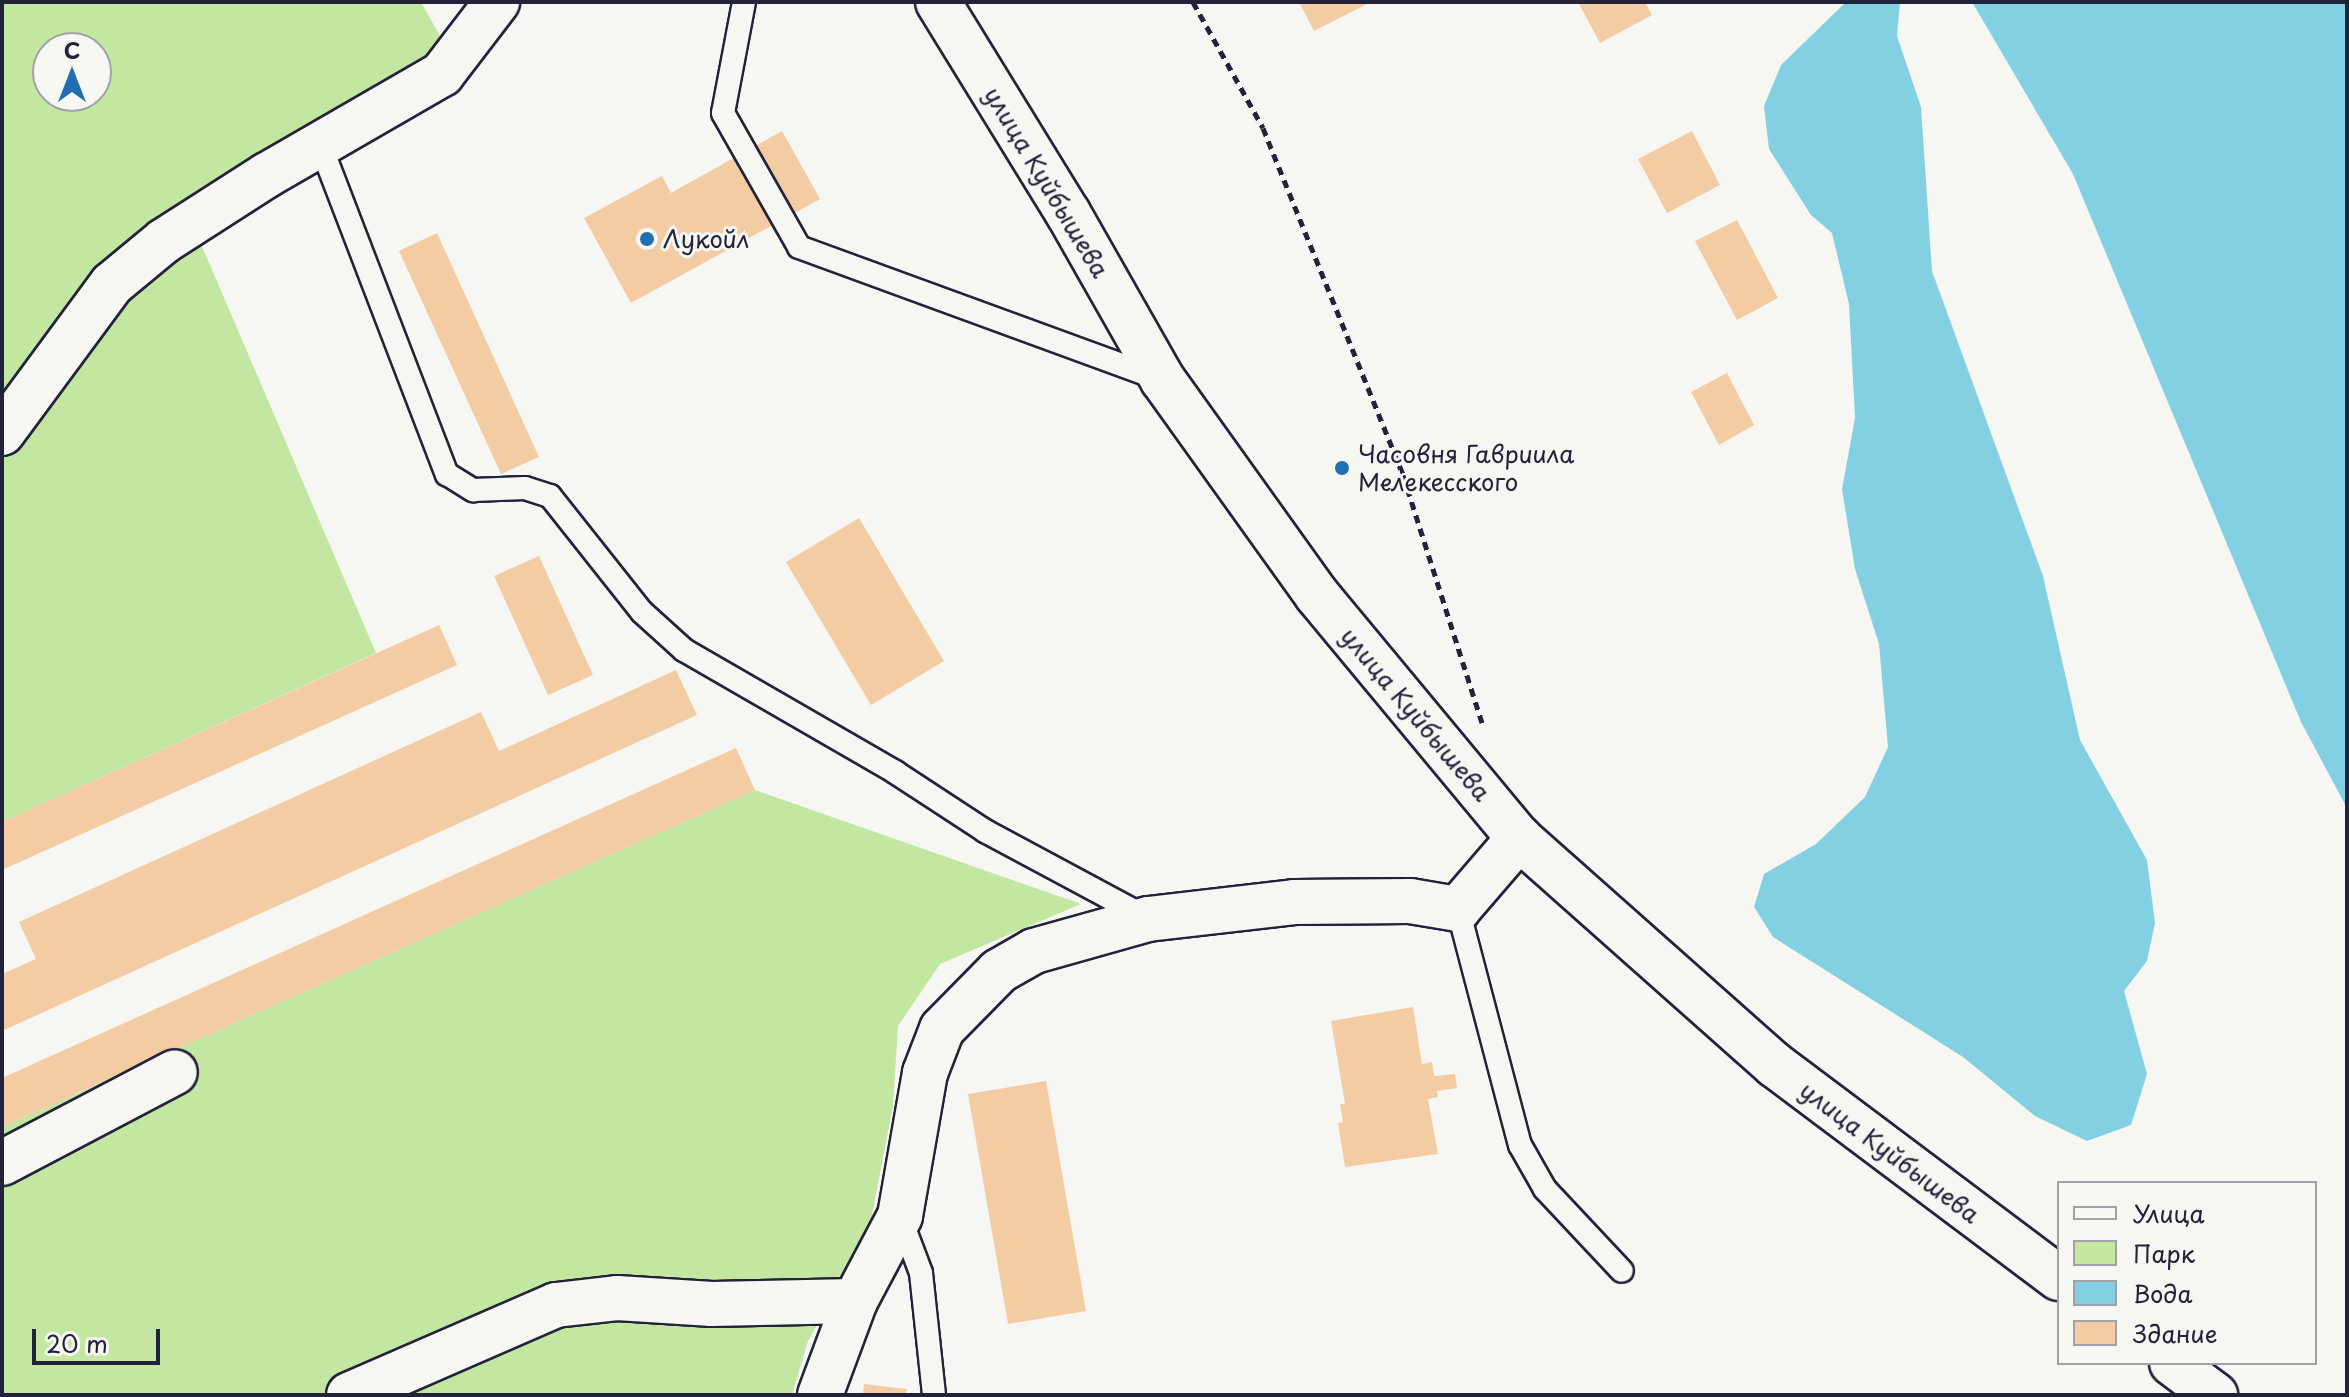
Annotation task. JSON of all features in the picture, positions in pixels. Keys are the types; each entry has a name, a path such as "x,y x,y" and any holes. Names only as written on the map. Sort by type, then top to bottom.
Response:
{"main road":[{"path":"2,433 112,284 164,241 320,144 442,74 497,2"},
{"name":"улица Куйбышева","path":"938,2 1068,213 1163,380 1317,595 1519,838 1775,1065 2057,1276"},
{"path":"820,1395 855,1301 900,1216 925,1073 942,1029 999,971 1034,951 1148,919 1337,900 1410,901 1458,909 1519,838"},
{"path":"2,1163 175,1072"},
{"path":"349,1395 556,1305 617,1298 712,1304 855,1301"},
{"path":"2175,1365 2215,1395"}],"lane":[{"path":"744,2 723,113 799,247 1163,380"},
{"path":"320,144 447,474 473,490 525,488 550,496 642,612 684,650 895,772 985,831 1148,919"},
{"path":"1458,909 1520,1145 1545,1189 1622,1271"},
{"path":"900,1216 921,1273 934,1395"}],"path":[{"path":"1193,2 1263,128 1403,475 1485,732"}],"green space":[{"path":"2,2 421,2 465,81 201,244 376,653 2,822"},
{"path":"755,790 1081,904 940,964 898,1026 893,1106 868,1235 808,1341 792,1395 2,1395 2,1127"}],"water":[{"path":"1846,2 1900,2 1897,36 1921,107 1932,271 2043,576 2080,740 2147,860 2155,923 2147,961 2124,991 2147,1074 2131,1125 2087,1141 2035,1116 1963,1057 1773,937 1754,907 1764,874 1816,844 1865,797 1888,747 1879,644 1855,569 1842,489 1855,418 1849,304 1832,233 1811,215 1769,149 1764,106 1781,65"},
{"path":"1972,2 2347,2 2347,808 2301,722 2073,174"}],"building":[{"path":"1299,2 1371,2 1314,31"},
{"path":"1578,2 1645,2 1652,15 1600,43"},
{"path":"782,131 820,199 631,303 584,218 662,176 671,193"},
{"path":"1692,131 1720,185 1667,213 1638,159"},
{"path":"1737,220 1778,298 1737,320 1695,241"},
{"path":"437,233 539,457 501,474 399,251"},
{"path":"1727,373 1754,425 1719,445 1691,392"},
{"path":"859,518 944,661 871,705 786,562"},
{"path":"539,556 593,675 548,695 494,576"},
{"path":"439,625 457,665 2,870 2,822"},
{"path":"676,670 697,715 2,1031 2,974 36,959 19,922 481,712 499,751"},
{"path":"736,748 755,790 2,1127 2,1078"},
{"path":"1413,1007 1422,1064 1432,1062 1434,1076 1455,1074 1457,1088 1437,1091 1438,1097 1428,1099 1438,1154 1345,1167 1338,1123 1343,1122 1340,1104 1345,1104 1331,1021"},
{"path":"1046,1081 1086,1311 1008,1324 968,1094"},
{"path":"864,1384 907,1389 906,1395 863,1395"}],"place":[{"name":"Лукойл","path":"647,239"},
{"name":"Часовня Гавриила Мелекесского","path":"1342,468"}]}
